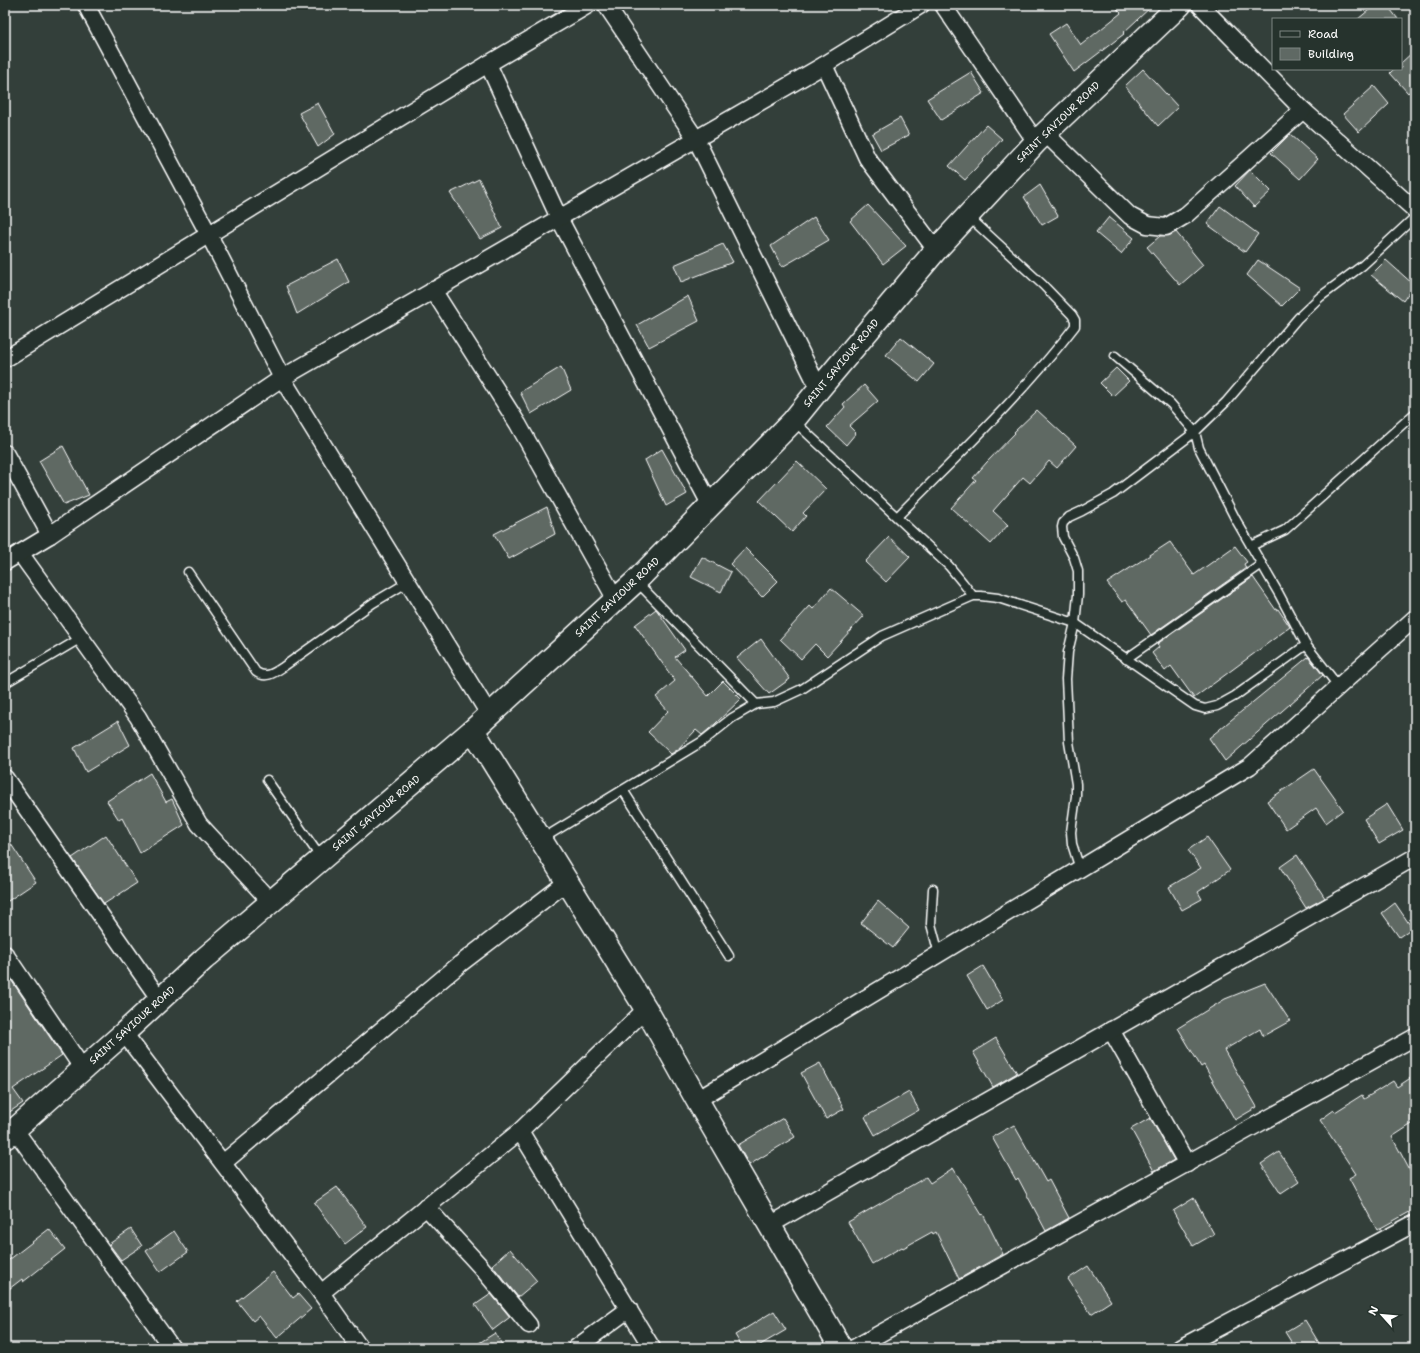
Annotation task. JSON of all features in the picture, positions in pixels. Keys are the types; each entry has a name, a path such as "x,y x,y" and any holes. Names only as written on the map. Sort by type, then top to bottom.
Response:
{"street":[{"path":"86,5 209,234 282,378 489,714"},
{"path":"5,359 488,64 588,5"},
{"path":"606,5 696,139 818,389"},
{"path":"5,562 50,535 282,378 824,65 921,5"},
{"path":"943,5 1040,137 1130,216 1147,225 1166,227 1186,215 1303,110"},
{"name":"SAINT SAVIOUR ROAD","path":"10,1134 124,1033 204,959 473,730 636,581 794,421 818,389 936,250 1040,137 1180,5"},
{"path":"1200,5 1303,110 1415,210"},
{"path":"488,64 559,218 711,506"},
{"path":"824,65 867,158 936,250"},
{"path":"433,290 518,424 616,600"},
{"path":"5,453 50,535"},
{"path":"20,553 138,717 199,824 271,902"},
{"path":"697,1100 1250,766 1415,618"},
{"path":"473,730 646,1009 841,1348"},
{"path":"5,778 160,1000"},
{"path":"770,1224 1415,857"},
{"path":"223,1163 460,964 567,882"},
{"path":"5,954 83,1069"},
{"path":"321,1293 520,1131 646,1009"},
{"path":"1111,1030 1187,1164"},
{"path":"124,1033 321,1293 360,1348"},
{"path":"854,1348 1415,1037"},
{"path":"520,1131 652,1348"},
{"path":"10,1134 172,1348"},
{"path":"426,1207 480,1266 529,1325"},
{"path":"1180,1348 1415,1223"},
{"path":"576,1348 629,1309"}],"lane":[{"path":"896,517 991,422 1052,356 1075,326 1075,320 1072,315 1043,285 966,216"},
{"path":"1080,868 1071,838 1076,784 1069,742 1066,679 1068,652 1075,624 1078,595 1078,571 1074,558 1063,537 1063,522 1069,517 1113,494 1195,432 1226,402 1298,318 1320,297 1363,265 1415,217"},
{"path":"1115,356 1171,404 1195,432 1199,448 1236,520 1279,594 1306,646 1339,687"},
{"path":"1251,546 1285,530 1415,413"},
{"path":"794,421 949,566 973,596"},
{"path":"1126,659 1262,564"},
{"path":"188,572 256,672 260,675 266,676 283,667 373,603 408,582"},
{"path":"636,581 756,704"},
{"path":"541,840 703,741 732,718 756,704 774,702 802,688 882,636 973,596 998,598 1075,624 1195,706 1205,709 1217,706 1235,696 1306,646"},
{"path":"5,683 81,638"},
{"path":"267,780 322,859"},
{"path":"623,790 729,956"},
{"path":"934,889 931,924 939,954"}],"building":[{"path":"1113,5 1153,5 1123,33 1124,34 1074,72 1049,34 1066,23 1081,45 1121,13"},
{"path":"1375,5 1387,5 1397,18 1359,18"},
{"path":"1415,50 1415,87 1408,93 1390,73 1393,70 1402,70 1402,62"},
{"path":"1143,69 1178,107 1158,126 1125,86"},
{"path":"971,72 984,93 941,120 927,99"},
{"path":"1374,86 1389,104 1359,132 1343,114"},
{"path":"318,103 335,134 318,147 299,113"},
{"path":"900,118 909,135 881,150 872,134"},
{"path":"986,125 1002,139 965,180 949,166"},
{"path":"1290,134 1318,159 1300,179 1271,153"},
{"path":"1250,170 1271,191 1254,207 1235,186"},
{"path":"479,179 502,228 480,239 450,193"},
{"path":"1040,185 1058,216 1042,225 1024,197"},
{"path":"868,205 906,246 883,264 850,221"},
{"path":"1220,206 1258,234 1245,252 1207,224"},
{"path":"814,217 829,240 782,267 771,246"},
{"path":"1109,217 1134,238 1121,254 1096,233"},
{"path":"1176,232 1203,265 1180,285 1147,247 1160,236 1170,235"},
{"path":"723,244 733,262 681,282 674,265"},
{"path":"338,259 349,282 297,314 286,286"},
{"path":"1258,260 1300,288 1282,306 1247,275"},
{"path":"1386,260 1414,285 1403,301 1371,275"},
{"path":"688,296 699,321 649,347 637,325"},
{"path":"901,337 934,364 919,382 886,355"},
{"path":"561,367 571,390 531,414 520,392"},
{"path":"1116,368 1129,381 1113,396 1100,383"},
{"path":"864,385 878,401 849,426 856,433 846,445 827,427 845,407 843,404"},
{"path":"1037,410 1076,446 1057,468 1049,461 1030,483 1023,477 993,511 1008,525 991,544 951,508 976,480 973,478 987,462 1015,433 1014,432"},
{"path":"63,446 89,495 64,505 39,461"},
{"path":"662,449 687,494 666,506 645,460"},
{"path":"797,461 826,489 803,513 806,516 792,532 759,501"},
{"path":"547,507 555,534 509,559 494,534"},
{"path":"889,537 910,557 886,582 865,562"},
{"path":"1170,542 1194,575 1235,546 1247,562 1244,564 1246,568 1151,635 1126,600 1122,602 1107,583"},
{"path":"745,548 778,581 762,597 730,564"},
{"path":"702,557 731,572 721,592 691,577"},
{"path":"1253,577 1290,627 1194,698 1171,666 1165,671 1152,653 1159,647 1157,644"},
{"path":"831,588 864,616 827,656 815,644 801,659 780,639 810,606 813,609"},
{"path":"656,609 685,650 675,657 708,696 723,681 741,699 702,735 696,730 677,750 671,754 648,732 668,711 656,697 675,681 635,625"},
{"path":"761,639 790,679 769,694 737,658"},
{"path":"1308,657 1323,675 1225,761 1209,738"},
{"path":"118,721 130,745 86,772 74,748"},
{"path":"1314,769 1343,810 1326,823 1316,808 1286,829 1267,801"},
{"path":"150,773 166,802 172,799 184,825 140,853 122,818 119,820 107,801"},
{"path":"1387,804 1403,830 1379,844 1364,819"},
{"path":"5,835 36,882 5,903"},
{"path":"106,835 137,883 104,904 72,858"},
{"path":"1207,837 1230,870 1198,892 1202,899 1182,910 1169,887 1201,868 1188,850"},
{"path":"1297,855 1325,898 1306,908 1280,867"},
{"path":"878,901 909,928 893,948 861,923"},
{"path":"1395,903 1412,928 1399,937 1382,913"},
{"path":"983,966 1003,1000 987,1010 967,976"},
{"path":"5,971 62,1055 13,1089 23,1103 5,1115"},
{"path":"1265,983 1290,1021 1263,1036 1260,1029 1224,1050 1257,1107 1235,1120 1204,1065 1201,1067 1178,1028 1225,999"},
{"path":"996,1038 1017,1073 993,1087 973,1052"},
{"path":"820,1063 844,1109 826,1119 801,1073"},
{"path":"1415,1075 1415,1122 1392,1137 1415,1180 1415,1209 1377,1230 1349,1178 1356,1174 1320,1120 1334,1110 1335,1112 1362,1095 1364,1099 1393,1081 1397,1087"},
{"path":"909,1092 919,1110 875,1135 865,1117"},
{"path":"783,1118 795,1137 749,1165 738,1145"},
{"path":"1150,1118 1174,1160 1154,1171 1131,1129"},
{"path":"1014,1125 1046,1182 1049,1180 1069,1218 1046,1231 1018,1178 1016,1180 992,1137"},
{"path":"1279,1152 1299,1182 1281,1194 1261,1164"},
{"path":"953,1168 982,1215 983,1214 1003,1254 959,1279 936,1232 933,1234 932,1232 872,1264 848,1222 926,1177 930,1183"},
{"path":"337,1187 367,1227 345,1244 314,1203"},
{"path":"1194,1198 1214,1234 1193,1246 1173,1211"},
{"path":"49,1229 65,1249 23,1282 22,1279 5,1292 5,1263"},
{"path":"131,1229 142,1246 121,1260 109,1244"},
{"path":"174,1231 188,1252 160,1272 146,1251"},
{"path":"510,1249 537,1281 518,1297 492,1265"},
{"path":"1088,1266 1111,1301 1091,1314 1068,1279"},
{"path":"273,1272 293,1298 298,1294 311,1309 277,1338 259,1316 253,1321 237,1301"},
{"path":"491,1294 510,1317 493,1330 475,1305"},
{"path":"774,1311 786,1330 755,1348 743,1348 735,1335"},
{"path":"1305,1320 1322,1348 1295,1348 1285,1332"},
{"path":"495,1333 504,1348 471,1348"}]}
